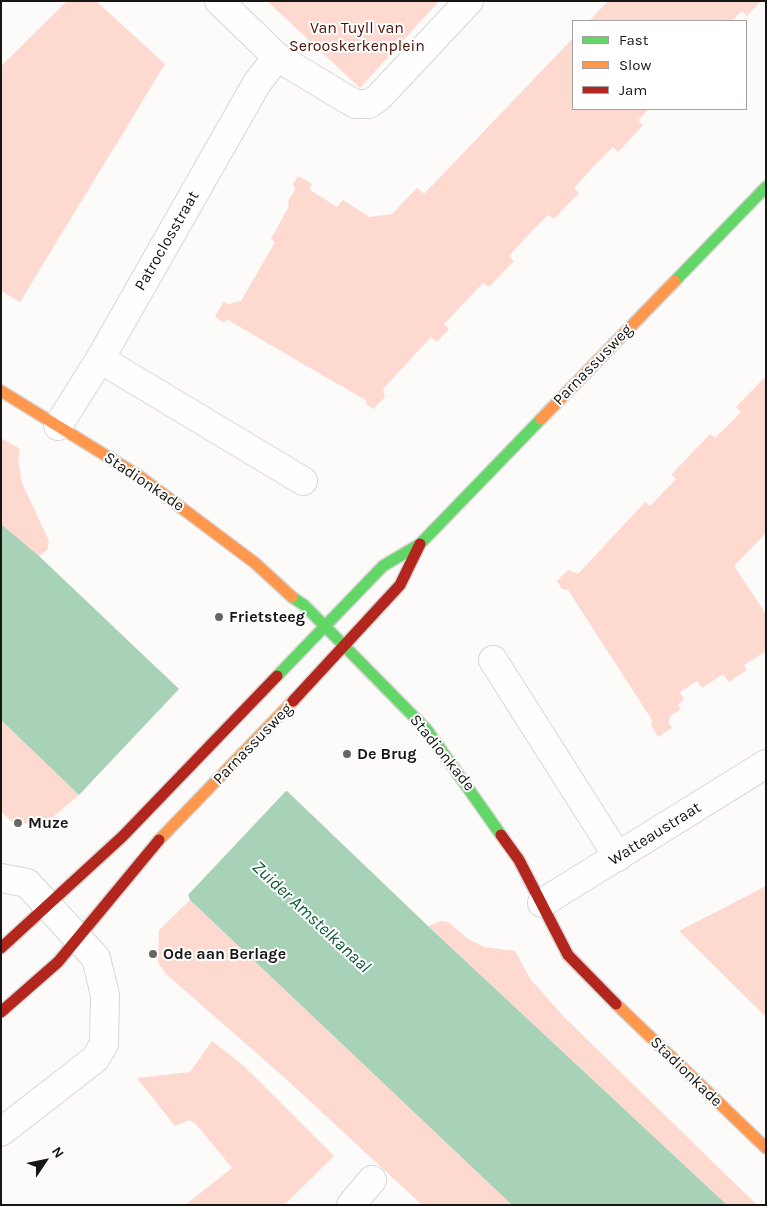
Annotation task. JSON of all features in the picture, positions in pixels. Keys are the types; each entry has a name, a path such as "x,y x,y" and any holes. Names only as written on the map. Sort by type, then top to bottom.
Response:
{"main road":[{"name":"Parnassusweg","path":"1,948 123,836 323,626 383,566 420,544 766,187"},
{"name":"Stadionkade","path":"1,390 139,476 212,529 304,605 343,647 428,730 520,860 568,955 594,983 766,1148"},
{"name":"Parnassusweg","path":"1,1012 58,962 144,856 245,753 400,585 420,544"}],"street":[{"path":"219,1 278,57 354,104 368,104 379,97 469,1"},
{"name":"Patroclosstraat","path":"58,426 100,359 257,83 278,57"},
{"path":"100,359 303,481"},
{"path":"493,660 618,857"},
{"name":"Watteaustraat","path":"542,903 766,764"},
{"path":"1,1132 95,1059 104,1044 105,995 96,958 48,906 14,881"},
{"path":"351,1205 372,1180"}],"green space":[{"path":"67,1 96,1 165,64 20,302 1,291 1,66"},
{"name":"Van Tuyll van Serooskerkenplein","path":"267,1 439,1 360,88"},
{"path":"608,1 761,1 747,16 742,11 733,20 590,20"},
{"path":"572,39 572,110 648,110 638,120 643,125 618,152 613,147 593,167 574,188 579,193 554,219 548,215 528,235 509,256 514,261 489,287 483,283 444,324 449,329 437,342 431,337 383,389 385,397 373,409 366,404 366,400 228,320 223,322 215,317 223,302 229,304 241,301 275,242 271,239 289,206 288,201 295,190 293,184 298,176 312,184 309,189 337,207 343,200 369,217 392,214 417,188 424,194"},
{"path":"766,376 766,533 734,566 766,614 766,651 744,665 747,670 729,682 723,674 702,688 697,681 680,692 684,700 678,704 681,709 670,716 669,723 672,728 658,737 651,725 652,720 568,590 562,589 557,581 568,570 578,574 645,502 650,506 676,479 671,475 710,434 715,438 741,412 736,407"},
{"path":"1,438 20,449 18,459 22,483 49,541 47,550 39,556 1,524"},
{"path":"1,720 79,795 53,817 39,824 13,823 1,811"},
{"path":"766,886 766,1017 679,931"},
{"path":"190,900 512,1205 422,1205 285,1078 165,973 158,962 159,930"},
{"path":"442,921 448,922 468,939 484,947 515,951 531,980 564,1017 757,1205 727,1205 428,926"},
{"path":"212,1041 244,1066 334,1156 284,1205 185,1205 232,1168 195,1123 189,1120 175,1126 137,1078 190,1072"}],"water":[{"name":"Zuider Amstelkanaal","path":"1,524 39,556 179,689 178,693 284,792 287,791 428,926 727,1205 512,1205 190,900 188,894 82,794 79,795 1,720","holes":["162,720 256,810 250,816 156,727","116,769 210,859 204,865 110,775"]}],"pier":[{"path":"179,689 285,792 187,896 79,795","holes":["161,723 254,811 253,813 159,726","115,772 207,861 205,862 112,774"]}],"traffic: fast":[{"path":"675,281 766,187"},
{"path":"277,676 383,566 420,544 541,419"},
{"path":"292,597 304,605 427,730 501,835"}],"traffic: slow":[{"path":"541,419 675,281"},
{"path":"1,391 139,476 255,563 292,597"},
{"path":"159,840 293,701"},
{"path":"616,1004 766,1148"}],"traffic: jam":[{"path":"293,701 400,585 420,544"},
{"path":"1,948 123,836 277,676"},
{"path":"501,835 519,860 568,955 616,1004"},
{"path":"1,1012 58,962 159,840"}],"place":[{"name":"Frietsteeg","path":"219,617"},
{"name":"De Brug","path":"347,754"},
{"name":"Muze","path":"18,823"},
{"name":"Ode aan Berlage","path":"153,954"}]}
